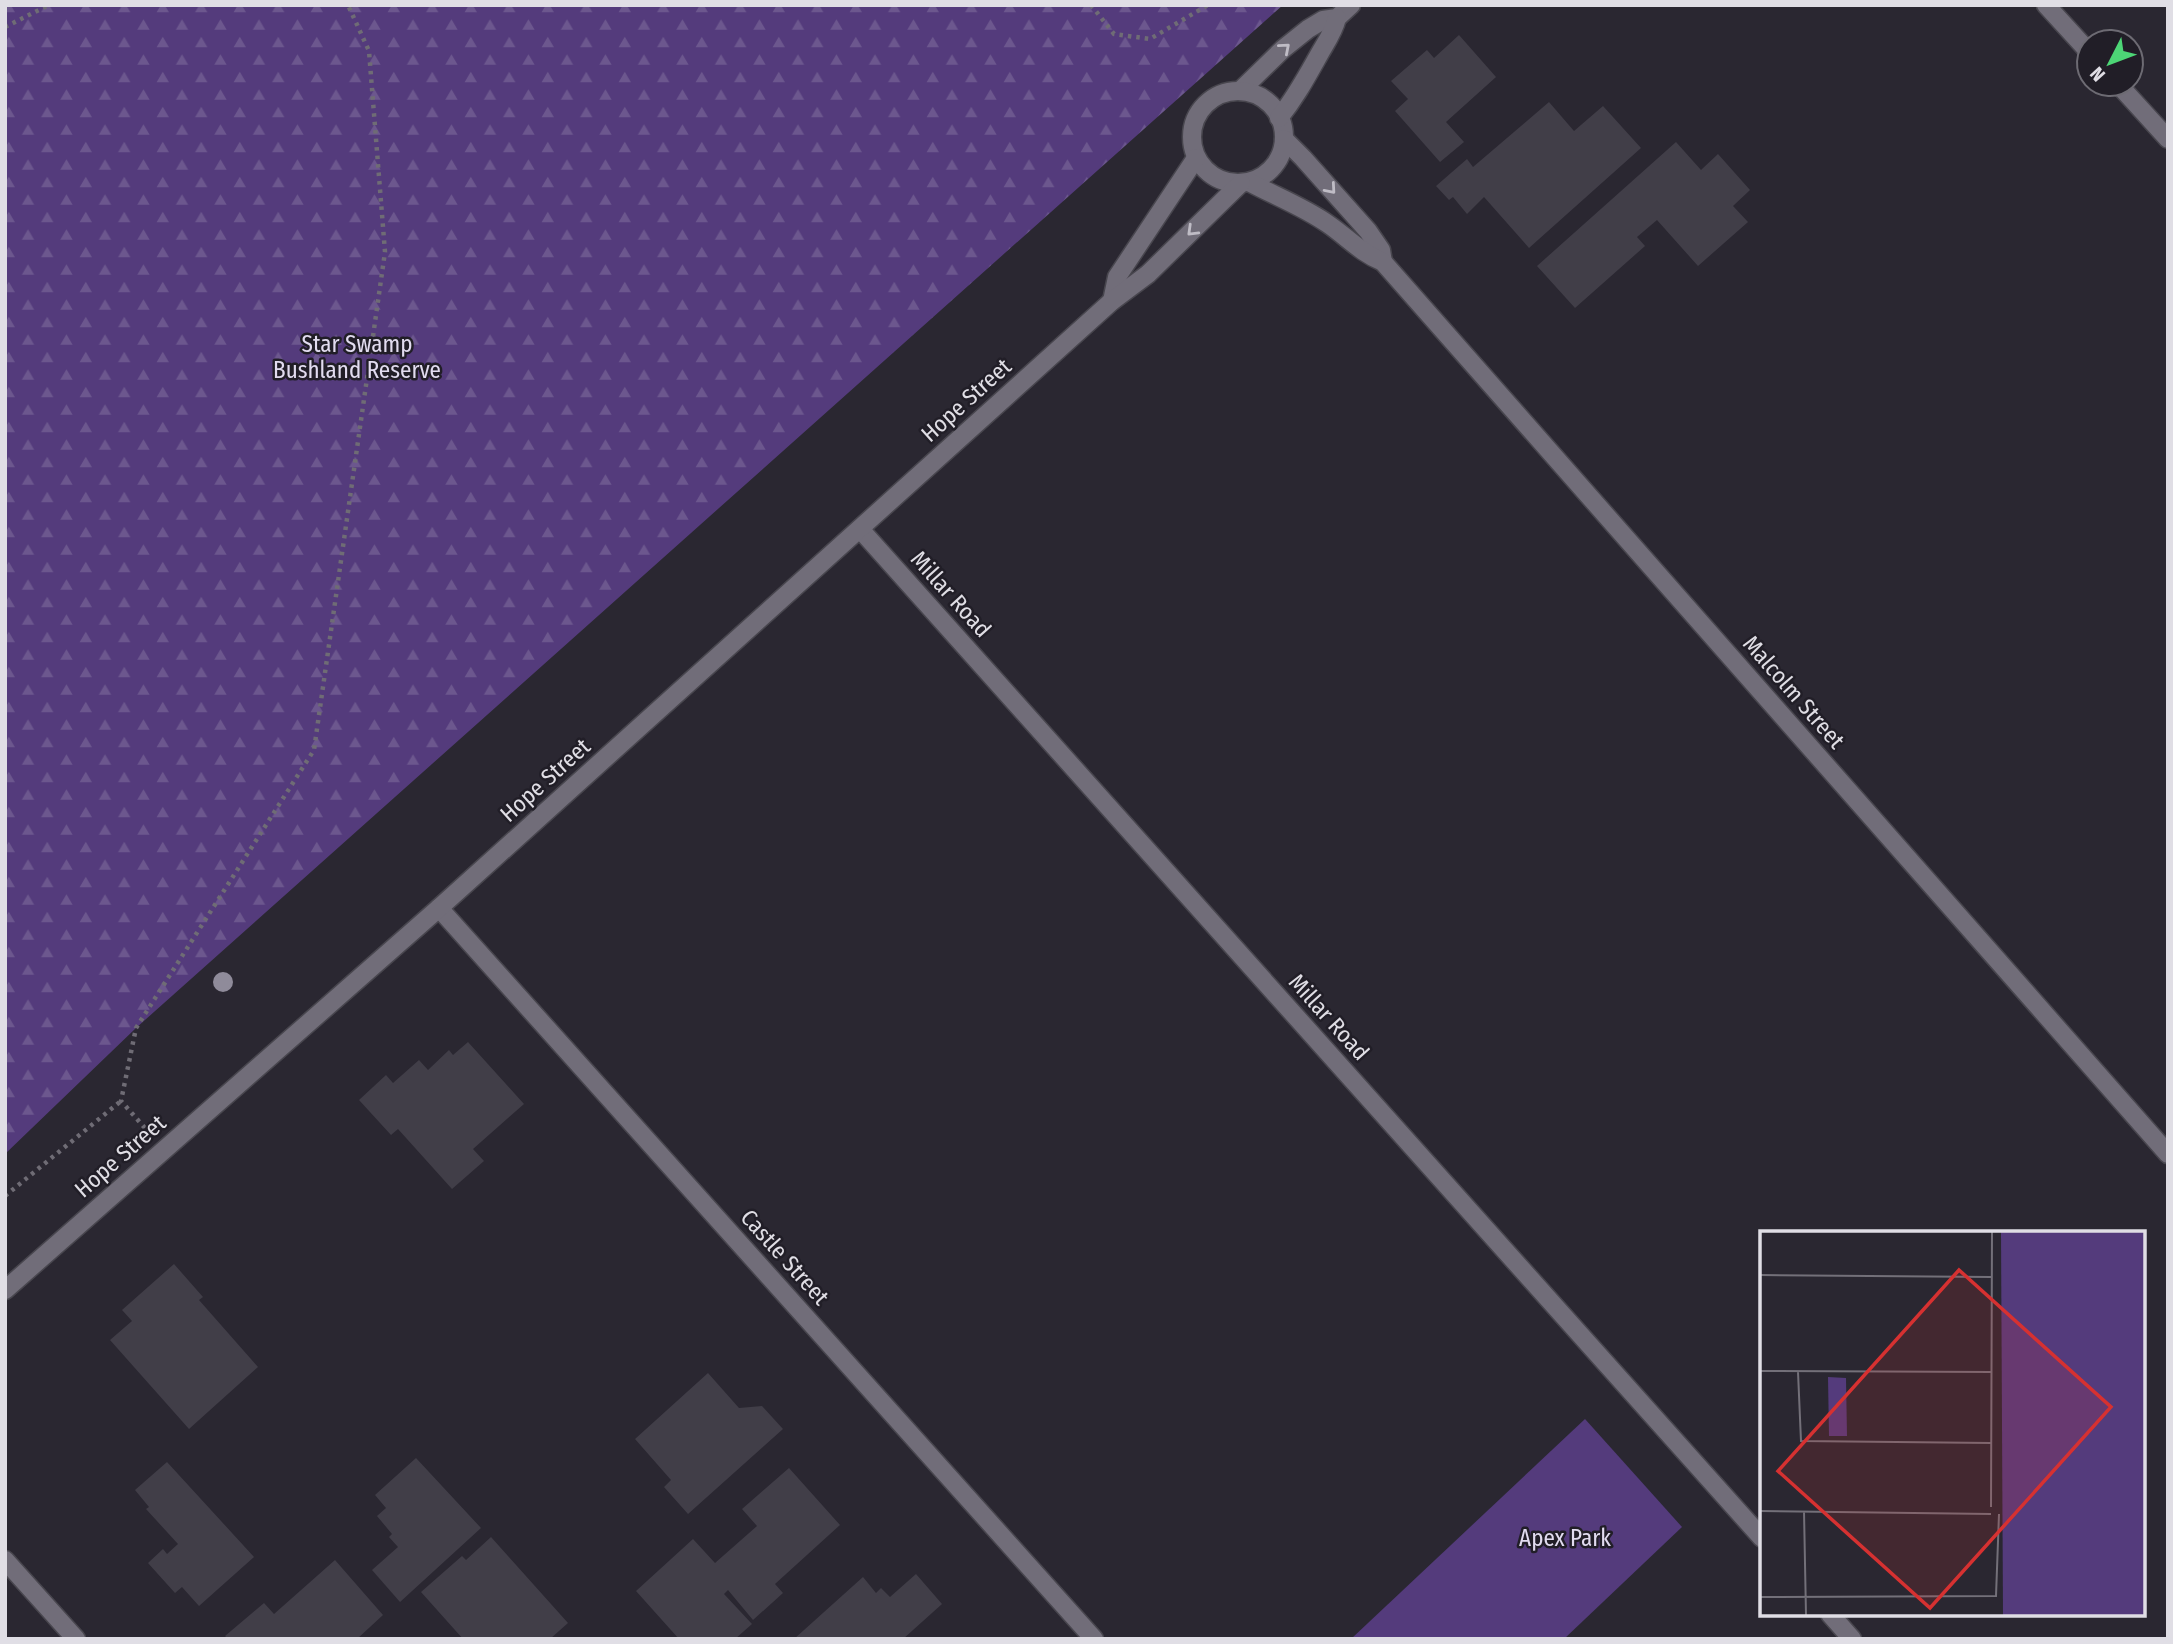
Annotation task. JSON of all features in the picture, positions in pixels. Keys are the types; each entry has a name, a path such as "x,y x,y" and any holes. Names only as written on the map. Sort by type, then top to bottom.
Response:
{"street":[{"path":"1240,91 1308,29 1323,20 1337,18 1351,5"},
{"path":"2046,5 2075,37"},
{"path":"1279,118 1296,97 1335,29 1337,18"},
{"path":"1240,91 1252,93 1272,107 1283,128 1284,139 1282,150 1270,171 1245,183 1227,182 1204,169 1196,158 1191,142 1199,111 1210,99 1224,93 1240,91"},
{"path":"2131,98 2168,139"},
{"name":"Malcolm Street","path":"1284,139 1368,231 1381,250 1383,262"},
{"path":"1112,301 1117,276 1196,158"},
{"name":"Malcolm Street","path":"1245,183 1329,224 1354,246 1383,262 2168,1154"},
{"name":"Hope Street","path":"5,1290 439,908 1112,301 1147,274 1245,183"},
{"name":"Millar Road","path":"860,529 1760,1536"},
{"name":"Castle Street","path":"439,908 1094,1639"},
{"path":"5,1560 76,1639"},
{"path":"1832,1616 1852,1639"}],"path":[{"path":"5,27 49,5"},
{"path":"5,1196 121,1101 136,1028 314,750 385,251 369,51 348,5"},
{"path":"1091,5 1114,34 1150,39 1208,5"},
{"path":"121,1101 164,1150"}],"green space":[{"name":"Star Swamp Bushland Reserve","path":"5,5 1283,5 136,1028 5,1154"},
{"name":"Apex Park","path":"1585,1419 1682,1527 1564,1639 1351,1639"}],"building":[{"path":"1459,35 1496,77 1446,122 1464,142 1440,162 1395,111 1408,99 1391,81 1427,50 1434,58"},
{"path":"1549,102 1574,131 1603,106 1641,148 1529,248 1484,197 1467,214 1453,197 1449,200 1436,186 1467,159 1473,167"},
{"path":"1676,142 1701,170 1718,154 1750,190 1733,206 1748,222 1698,266 1657,220 1637,237 1645,246 1575,308 1537,266"},
{"path":"468,1042 524,1104 473,1149 484,1161 452,1189 398,1129 391,1135 359,1100 386,1075 393,1083 419,1060 428,1070 449,1050 453,1055"},
{"path":"174,1264 203,1297 199,1300 258,1367 189,1429 110,1340 132,1321 122,1310"},
{"path":"708,1373 739,1408 762,1406 783,1429 688,1514 664,1487 671,1480 635,1439"},
{"path":"416,1458 481,1528 400,1602 372,1570 398,1547 389,1537 392,1534 377,1516 386,1508 375,1495"},
{"path":"167,1462 254,1557 199,1606 182,1587 175,1593 148,1563 163,1549 167,1554 178,1544 146,1509 149,1507 135,1490"},
{"path":"789,1468 840,1525 775,1584 783,1593 753,1620 728,1590 724,1594 752,1624 735,1639 679,1639 636,1591 693,1539 715,1563 757,1526 742,1509"},
{"path":"491,1537 568,1623 550,1639 463,1639 421,1592 462,1556 466,1560"},
{"path":"335,1560 383,1615 357,1639 228,1639 225,1636 264,1603 274,1614"},
{"path":"916,1574 942,1604 903,1639 794,1639 863,1577 876,1593 881,1588 890,1597"}]}
